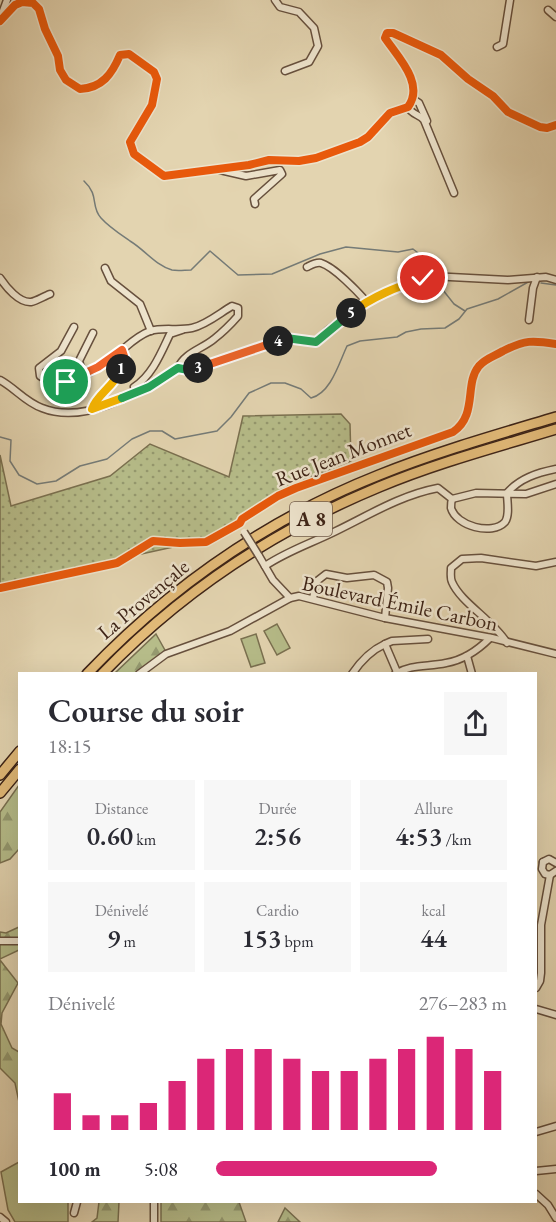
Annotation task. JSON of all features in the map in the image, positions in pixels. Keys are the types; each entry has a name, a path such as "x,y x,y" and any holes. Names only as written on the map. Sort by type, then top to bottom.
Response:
{"highway":[{"name":"La Provençale","path":"89,672 115,644 199,574 279,523 330,496 420,459 556,417"},
{"name":"La Provençale","path":"104,672 160,620 206,583 286,532 336,506 380,487 556,429"},
{"path":"0,775 18,753"},
{"path":"0,793 18,771"}],"street":[{"path":"0,20 0,13 7,0"},
{"path":"275,0 280,7 298,12 314,28 318,46 309,62 285,71"},
{"path":"497,47 503,44 510,0"},
{"path":"0,20 15,5 22,2 33,3 39,9 45,29 58,56 60,70 66,80 80,89 92,88 101,84 114,69 120,55 129,54 154,72 157,80 152,105 130,142 134,154 164,176 249,165 269,160 299,161 316,158 368,137 390,113 408,107 413,99 414,88 411,77 385,38 387,33 393,33 441,55 468,79 493,96 508,111 540,127 547,128 556,125"},
{"path":"548,10 556,17"},
{"path":"413,99 424,111 449,173"},
{"path":"408,107 413,114 424,120 454,193"},
{"path":"214,169 246,176 280,170 282,174 254,199 255,204"},
{"path":"307,267 321,263 341,276 366,301"},
{"path":"105,268 111,281 140,304 151,331"},
{"path":"178,368 188,370 204,367 286,338 316,342 366,301 396,287 431,276 508,280 537,277 556,280"},
{"path":"529,320 533,288 537,277"},
{"path":"0,278 2,285 24,301 32,302 50,294"},
{"path":"0,380 43,409 65,413 92,409 136,393 178,368 181,361 215,339 231,324 238,316 238,308 232,306 214,318 191,328 151,331 133,340 111,359 83,375 56,384 47,381 40,376 39,368 61,351 74,327"},
{"path":"136,393 134,387 141,382 158,359 170,334 186,328"},
{"path":"83,375 79,361 93,333"},
{"name":"Rue Jean Monnet","path":"0,588 117,563 153,541 206,542 240,523 242,519 273,499 296,488 453,432 466,418 475,374 482,363 524,341 537,340 556,344"},
{"path":"92,409 94,402 105,394 118,375 125,359 122,350"},
{"path":"452,498 451,509 467,525 481,529 492,528 505,521 508,514 507,493 514,484 536,473 556,469"},
{"path":"265,566 302,545 409,496 438,488 452,498 476,493 526,494 556,484"},
{"name":"Boulevard Émile Carbon","path":"240,523 265,566 290,598 299,596 313,598 427,628 490,638 507,644 556,654"},
{"path":"507,644 499,630 458,591 450,580 451,568 462,559 481,558 536,566 556,562"},
{"path":"313,598 317,581 326,574 347,578 374,575 387,582 385,618"},
{"path":"142,672 166,654 230,631 290,598"},
{"path":"467,656 476,646 477,636"},
{"path":"398,672 411,667 447,663 467,656 490,638"},
{"path":"353,672 358,665 385,644 428,639"},
{"path":"385,644 396,672"},
{"path":"467,656 471,672"},
{"path":"537,874 549,859 555,861"},
{"path":"537,860 545,874 553,873 541,925 541,973 537,986"},
{"path":"0,942 18,941"},
{"path":"537,1009 556,1015"},
{"path":"537,1132 556,1126"},
{"path":"537,1171 556,1169"},
{"path":"537,1195 548,1205 556,1218"},
{"path":"74,1213 77,1203"},
{"path":"154,1203 154,1222"},
{"path":"0,1217 6,1222"}],"green space":[{"path":"341,414 350,424 351,461 303,480 205,540 0,585 0,455 11,506 110,476 150,444 229,477 243,416"},
{"path":"277,624 290,648 277,655 264,631"},
{"path":"156,634 166,652 136,672 116,672"},
{"path":"256,634 265,663 251,667 241,639"},
{"path":"18,786 18,850 10,859 0,863 0,812"},
{"path":"18,927 18,950 0,959 0,932 6,933"},
{"path":"0,960 18,983 2,1013 1,1024 12,1048 18,1051 18,1097 15,1083 0,1068"},
{"path":"18,1163 18,1203 68,1203 68,1222 15,1222 8,1210 1,1172"},
{"path":"99,1203 119,1203 118,1222 92,1222 97,1218"},
{"path":"161,1203 239,1203 246,1222 161,1222"},
{"path":"285,1208 300,1222 278,1222"}],"waterway":[{"path":"84,181 92,191 96,209 104,221 155,261 172,270 191,270 210,251 238,275 272,274 320,254 346,247 398,252 413,249 422,256 430,272"},
{"path":"435,280 454,304 465,311"},
{"path":"0,437 11,440 10,461 19,475 37,484 56,481 80,466 107,459 132,439 150,431 162,431 175,439 217,431 249,393 271,383 285,383 301,389 311,398 318,395 329,384 347,346 360,341 397,337 406,332 421,329 445,328 459,319 467,309 498,299 530,281"},
{"path":"541,283 556,285"}],"cycle path":[{"path":"0,21 15,5 22,2 33,3 39,9 45,29 58,56 60,70 66,80 80,89 94,86 105,79 120,55 129,54 154,72 157,79 152,105 130,142 134,154 164,176 249,165 269,160 299,161 316,158 368,137 390,113 408,107 412,98 412,80 385,38 387,33 393,33 441,55 468,79 493,96 508,112 540,127 547,128 556,125"},
{"path":"0,588 117,563 153,541 206,542 240,523 242,519 278,496 453,432 466,417 472,382 482,363 523,343 556,344"}],"route":[{"path":"66,382 98,367 122,350 125,359 118,375 105,394 94,402 92,409 94,409 149,387 178,368 188,370 204,367 286,338 316,342 366,301 423,278"}]}
